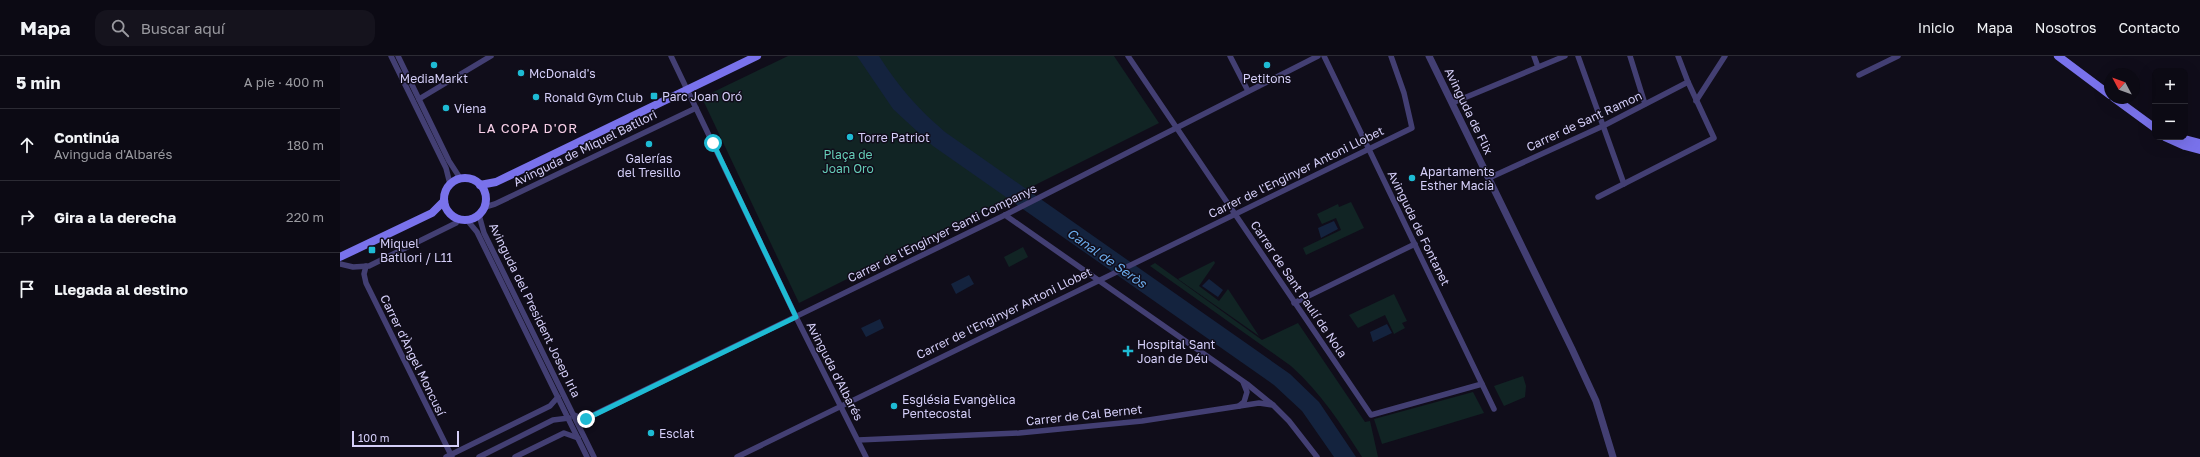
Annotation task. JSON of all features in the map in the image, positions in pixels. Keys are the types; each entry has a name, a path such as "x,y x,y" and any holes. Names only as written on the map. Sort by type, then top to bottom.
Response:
{"main road":[{"name":"Avinguda de Miquel Batllori","path":"480,185 496,182 757,56"},
{"path":"2058,56 2104,90"},
{"path":"2122,104 2152,126"},
{"path":"2174,140 2199,148"},
{"path":"2182,140 2199,148"},
{"path":"460,178 473,179 485,192 484,207 479,215 467,220 458,219 449,213 444,201 445,191 450,184 460,178"},
{"name":"Avinguda de Miquel Batllori","path":"485,192 496,182"},
{"path":"340,257 432,213 444,201"},
{"path":"432,213 449,213"}],"street":[{"path":"391,56 446,168 450,184"},
{"path":"398,56 450,161 460,178"},
{"path":"419,99 491,56"},
{"name":"Avinguda d'Albarés","path":"671,56 796,317 866,457"},
{"name":"Carrer de Sant Paulí de Nola","path":"1128,56 1371,415 1482,384"},
{"path":"1230,56 1248,91"},
{"name":"Carrer de l'Enginyer Santi Companys","path":"479,457 553,420 571,417 586,419 1005,215 1318,56"},
{"name":"Avinguda de Fontanet","path":"1324,56 1494,409"},
{"name":"Carrer de l'Enginyer Antoni Llobet","path":"736,457 1140,259 1412,128 1404,93 1391,56"},
{"name":"Avinguda de Flix","path":"1429,56 1520,240 1596,401 1613,457"},
{"path":"1534,56 1538,67"},
{"path":"1452,103 1565,56"},
{"path":"1578,56 1624,184"},
{"path":"1630,56 1645,104"},
{"path":"1598,197 1714,138 1696,101 1678,56"},
{"path":"1696,101 1725,56"},
{"path":"1859,75 1898,56"},
{"name":"Carrer de Sant Ramon","path":"1489,178 1603,126 1688,82"},
{"name":"Avinguda de Miquel Batllori","path":"484,207 495,204 696,108"},
{"name":"Avinguda del President Josep Irla","path":"479,215 484,233 571,417 586,457"},
{"path":"1005,215 1242,380 1273,405 1297,431 1316,456"},
{"path":"340,264 353,267 366,266 456,223 458,219"},
{"name":"Avinguda del President Josep Irla","path":"467,220 477,232 558,397 594,457"},
{"path":"1294,303 1415,244"},
{"name":"Carrer d'Àngel Moncusí","path":"366,266 364,274 366,283 449,456"},
{"name":"Carrer d'Àngel Moncusí","path":"353,267 366,283"},
{"path":"1239,406 1244,402 1247,392 1242,380"},
{"path":"449,456 550,406 558,397"},
{"name":"Carrer de Cal Bernet","path":"858,440 1019,433 1142,421 1259,403 1273,405"},
{"path":"515,457 564,433 578,438"}],"green space":[{"name":"Plaça de Joan Oro","path":"788,56 1114,56 1159,123 799,303 703,100 705,96"},
{"path":"1351,202 1364,228 1306,255 1303,248 1341,230 1336,218 1322,224 1317,214 1338,204 1339,207"},
{"path":"1023,247 1028,257 1009,267 1004,257"},
{"path":"1214,261 1215,263 1199,286 1219,301 1228,289 1259,336 1178,279"},
{"path":"1155,263 1262,340 1298,323 1365,422 1370,421 1378,457 1362,457 1321,398 1291,366 1150,266"},
{"path":"1394,294 1407,321 1402,323 1405,328 1394,334 1385,315 1358,328 1349,315"},
{"path":"1523,376 1526,386 1525,397 1504,406 1494,386"},
{"path":"1473,392 1484,413 1382,444 1374,419"}],"water":[{"name":"Canal de Seròs","path":"857,56 879,56 909,97 945,132 1290,374 1319,402 1356,457 1334,457 1302,411 1274,385 933,146 893,109"},
{"path":"1334,221 1338,229 1321,238 1318,228"},
{"path":"969,275 974,284 956,294 951,284"},
{"path":"1209,279 1223,290 1218,297 1202,286"},
{"path":"880,319 884,328 866,337 861,328"},
{"path":"1387,324 1392,333 1373,342 1370,332"}],"place":[{"name":"MediaMarkt","path":"434,65"},
{"name":"Petitons","path":"1267,65"},
{"name":"McDonald's","path":"521,73"},
{"name":"Parc Joan Oró","path":"654,96"},
{"name":"Ronald Gym Club","path":"536,97"},
{"name":"Viena","path":"446,108"},
{"name":"Torre Patriot","path":"850,137"},
{"name":"Galerías del Tresillo","path":"649,144"},
{"name":"Apartaments Esther Macià","path":"1412,178"},
{"name":"Miquel Batllori / L11","path":"372,250"},
{"name":"Hospital Sant Joan de Déu","path":"1128,351"},
{"name":"Església Evangèlica Pentecostal","path":"894,406"},
{"name":"Esclat","path":"651,433"}],"district":[{"name":"LA COPA D'OR","path":"528,128"}],"route":[{"path":"586,419 796,317 713,143"}]}
